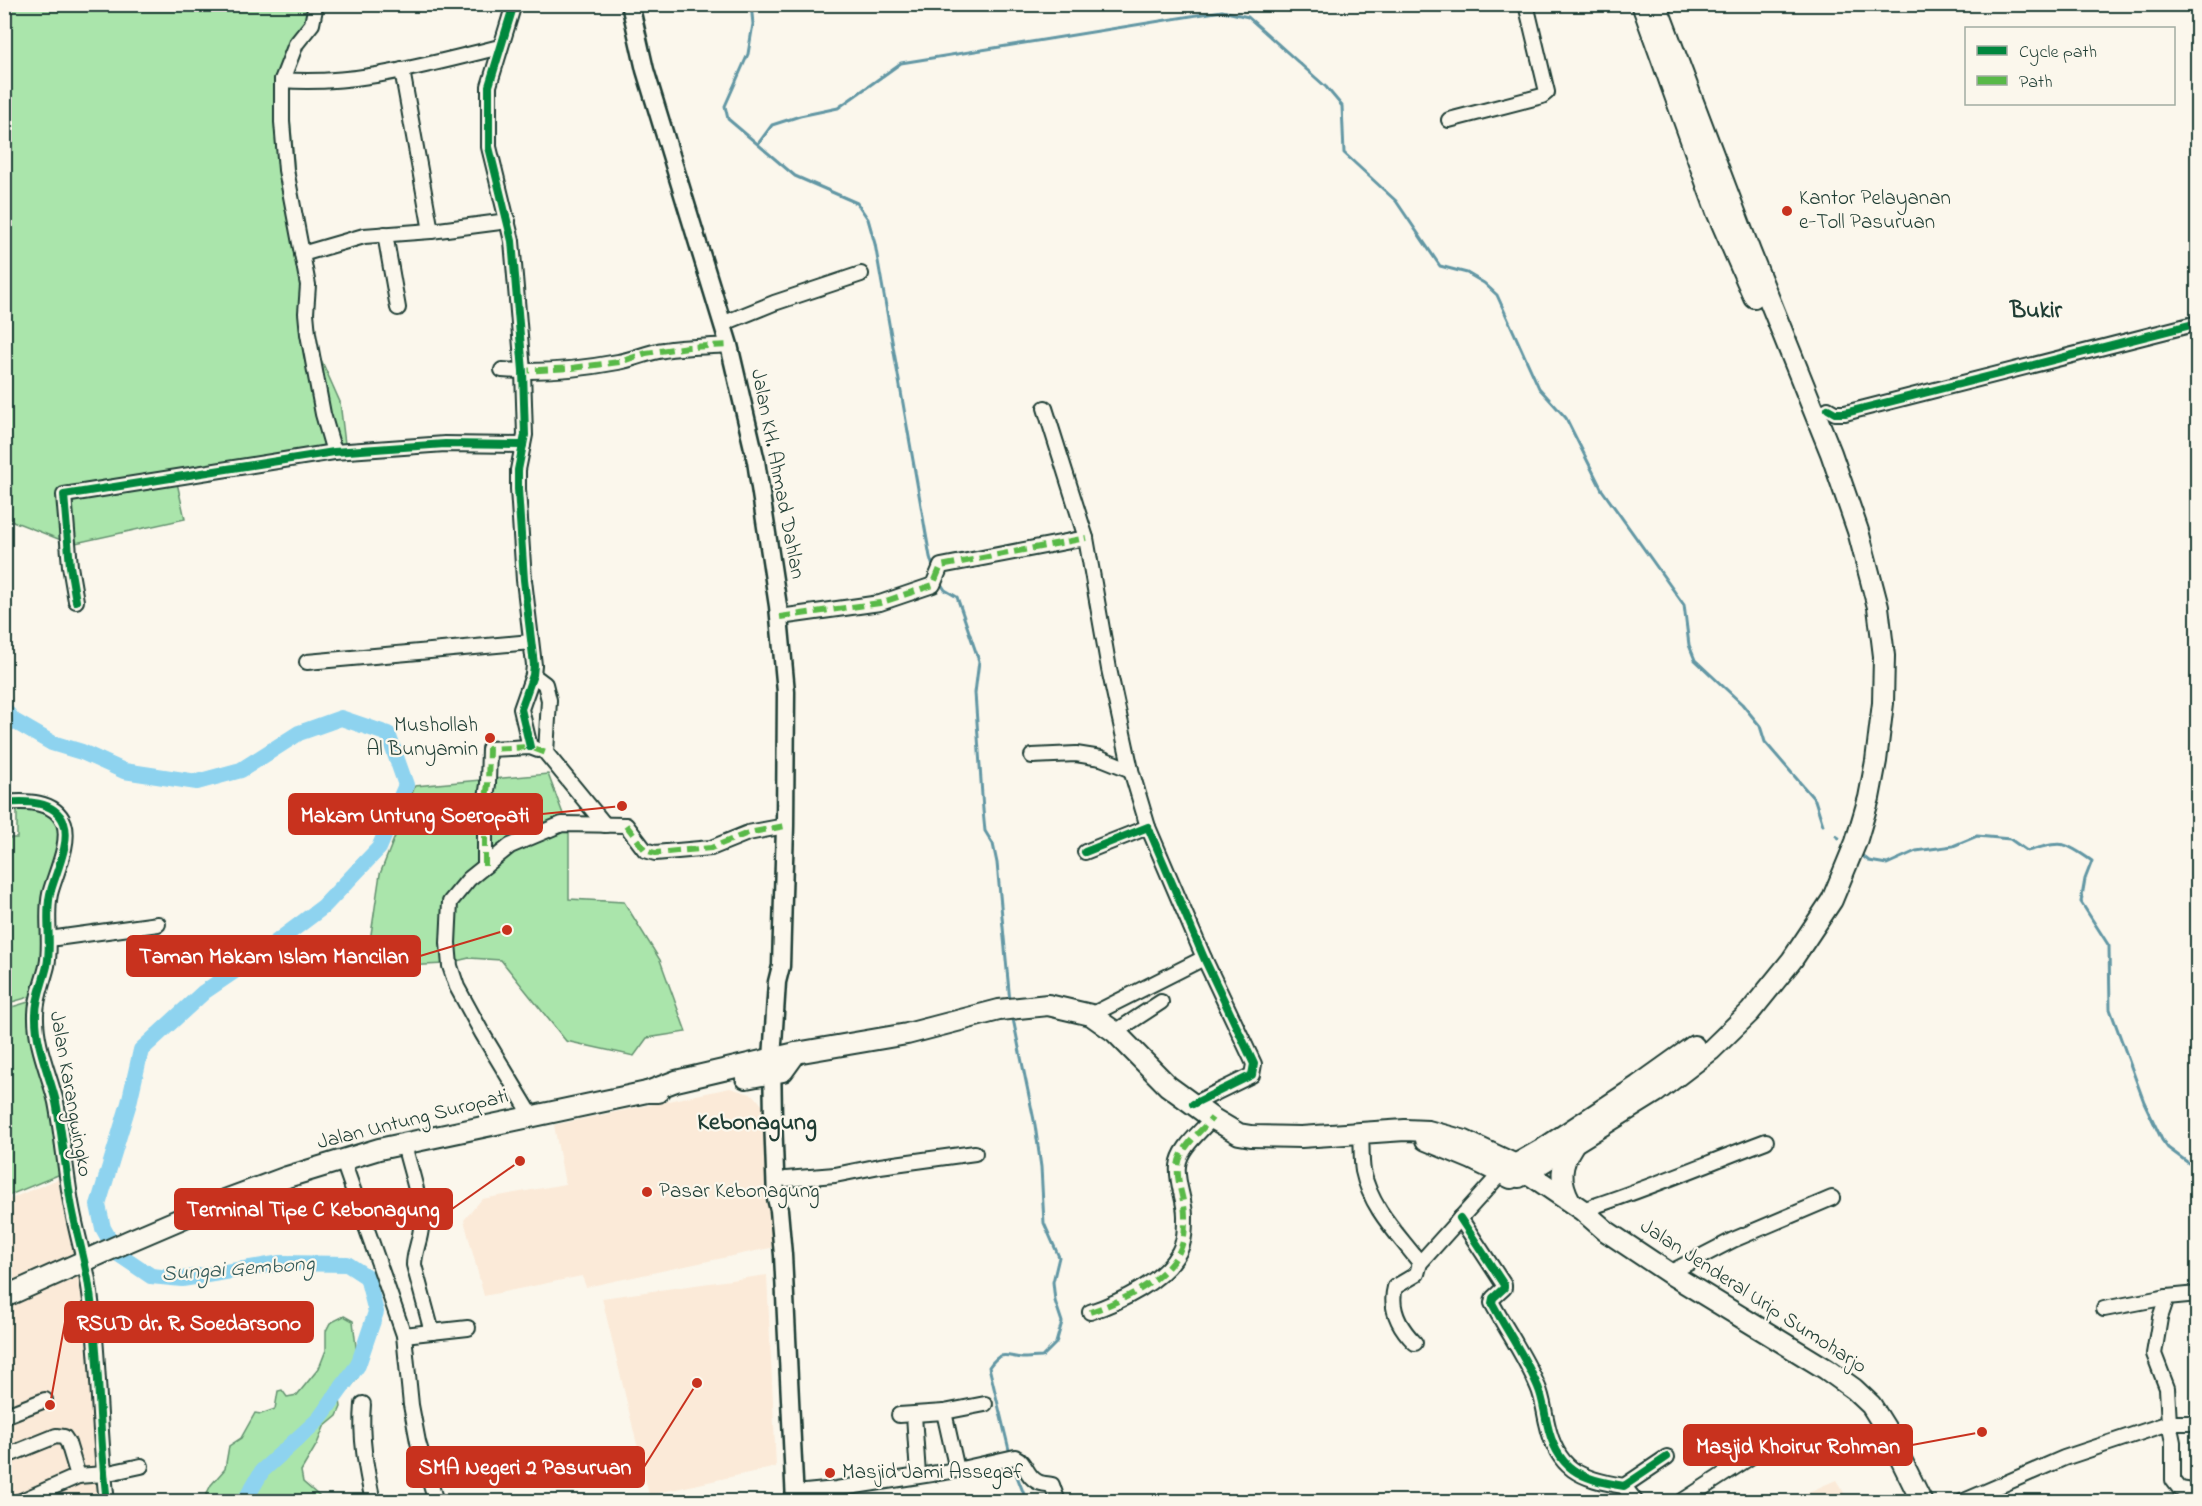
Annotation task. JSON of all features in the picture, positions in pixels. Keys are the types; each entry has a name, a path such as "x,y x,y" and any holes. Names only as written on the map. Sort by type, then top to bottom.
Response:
{"highway":[{"path":"1515,1173 1543,1149 1638,1086 1716,1030 1747,999 1790,944 1817,901 1848,832 1863,770 1873,681 1869,623 1863,593 1805,416 1717,212 1642,4"},
{"path":"1515,1173 1573,1145 1656,1092 1711,1050 1750,1012 1792,960 1832,900 1856,842 1871,789 1883,703 1884,656 1878,607 1858,531 1831,453 1750,252 1656,4"},
{"name":"Jalan Jenderal Urip Sumoharjo","path":"781,1063 999,1010 1048,1005 1090,1015 1115,1032 1168,1086 1212,1118 1239,1134 1302,1137 1405,1130 1448,1135 1485,1149 1559,1208 1606,1231"},
{"name":"Jalan Untung Suropati","path":"90,1259 225,1200 287,1177 379,1149 647,1092 677,1091 781,1063"},
{"name":"Jalan Jenderal Urip Sumoharjo","path":"1405,1130 1515,1173 1576,1206 1606,1231 1669,1273 1826,1369 1854,1389 1871,1405 1886,1429 1922,1502"},
{"path":"1573,1145 1566,1156 1561,1180 1576,1206"},
{"path":"1485,1149 1513,1152 1543,1149"},
{"path":"4,1297 90,1259"}],"main road":[{"name":"Jalan KH. Ahmad Dahlan","path":"630,4 648,81 729,345 756,461 780,617 786,692 781,966 785,982 781,1063"},
{"path":"779,1210 785,1196 786,1179 781,1063"},
{"path":"781,1063 776,1191 779,1210 795,1497"}],"street":[{"path":"316,4 312,24 296,44 282,80 283,147 308,285 306,313 312,361 334,452"},
{"path":"514,4 489,86 489,147 512,241 523,371 523,445 518,470 518,489 533,675 521,709 530,747"},
{"path":"1449,120 1542,96 1547,92 1526,4"},
{"path":"282,80 330,81 402,70 500,47"},
{"path":"402,70 432,231"},
{"path":"302,254 346,241 385,234 432,231 508,221"},
{"path":"385,234 398,308"},
{"path":"722,324 774,303 861,274"},
{"path":"1828,408 1835,413 1845,413 2198,323"},
{"path":"502,370 572,368 620,362 646,353 688,346 729,345"},
{"path":"1045,408 1086,538 1108,669 1131,770 1148,826 1254,1069 1252,1075 1245,1080 1193,1104"},
{"path":"76,601 70,566 64,495 334,452 445,444 523,445"},
{"path":"780,617 880,603 933,585 941,566 1086,538"},
{"path":"307,662 531,642"},
{"path":"533,675 545,684 549,700 546,753"},
{"path":"485,867 485,805 489,749 530,747 546,753 605,825"},
{"path":"1032,756 1101,758 1131,770"},
{"name":"Jalan Karangwingko","path":"4,803 23,801 45,805 54,810 63,822 65,836 60,866 50,895 50,939 47,966 37,997 35,1017 41,1055 55,1100 66,1155 70,1198 90,1259 107,1502"},
{"path":"532,1116 482,1033 457,987 450,966 448,943 450,902 469,879 510,846 562,824 626,825 645,849 655,853 711,848 747,833 785,826"},
{"path":"1085,852 1148,826"},
{"path":"50,939 158,924"},
{"path":"1090,1015 1204,958"},
{"path":"1115,1032 1161,1002"},
{"path":"1090,1312 1132,1295 1160,1274 1179,1251 1184,1238 1185,1214 1178,1167 1181,1154 1212,1118"},
{"path":"1361,1134 1363,1171 1374,1201 1381,1215 1420,1263"},
{"path":"1576,1206 1661,1184 1688,1170 1767,1141"},
{"path":"404,1144 421,1219 420,1239 414,1265 432,1332"},
{"path":"786,1179 835,1175 880,1166 975,1153"},
{"path":"343,1161 404,1335 411,1406 418,1442 436,1502"},
{"path":"1415,1343 1407,1335 1395,1314 1394,1293 1398,1284 1417,1274 1420,1263 1460,1218 1515,1173"},
{"path":"1669,1273 1733,1240 1832,1198"},
{"path":"1460,1218 1504,1285 1504,1288 1493,1298 1492,1303 1538,1387 1553,1446 1559,1457 1578,1474 1596,1481 1624,1486 1636,1502"},
{"path":"2104,1310 2167,1297 2198,1294"},
{"path":"2167,1297 2160,1318 2154,1354 2167,1388 2169,1423 2173,1442 2173,1480 2180,1489 2198,1492"},
{"path":"93,1323 163,1314"},
{"path":"404,1335 468,1328"},
{"path":"4,1416 45,1400"},
{"path":"363,1404 361,1431 363,1457 373,1502"},
{"path":"899,1415 944,1412 984,1404"},
{"path":"944,1412 957,1470"},
{"path":"914,1415 918,1475"},
{"path":"1962,1502 2064,1458 2169,1423 2198,1423"},
{"path":"4,1457 56,1436 64,1437 78,1476"},
{"path":"1681,1502 1766,1447"},
{"path":"1624,1486 1667,1457"},
{"path":"795,1497 997,1463 1011,1458 1020,1460 1032,1479 1052,1485 1059,1502"},
{"path":"19,1502 78,1476 104,1474 141,1466"}],"shaded area":[{"name":"Pasar Kebonagung","path":"730,1088 754,1095 766,1110 775,1247 586,1287 582,1276 484,1296 464,1220 482,1199 565,1184 554,1125"},
{"path":"63,1177 67,1227 79,1254 5,1287 5,1201"},
{"path":"767,1275 776,1467 649,1495 602,1298"},
{"path":"80,1276 86,1284 104,1501 5,1501 4,1309"},
{"path":"1836,1480 1849,1501 1790,1501 1795,1498"}],"green space":[{"path":"4,5 319,5 286,69 308,330 340,402 345,444 176,478 185,519 71,544 5,518"},
{"path":"548,774 569,830 569,899 624,902 660,960 686,1032 647,1038 634,1056 566,1041 501,960 469,958 444,964 366,968 380,874 415,786"},
{"path":"24,802 58,819 61,837 43,960 33,996 5,1004 5,838 17,838 17,803"},
{"path":"32,1001 51,1096 63,1173 5,1197 5,1009"},
{"path":"344,1316 353,1321 358,1364 366,1355 357,1379 340,1400 341,1407 337,1416 324,1427 301,1471 303,1482 319,1496 320,1501 203,1501 211,1485 225,1469 229,1446 241,1438 255,1413 261,1414 275,1409 278,1391 282,1390 287,1397 297,1395 319,1368 326,1350 326,1331 330,1323"}],"waterway":[{"path":"751,4 753,24 748,54 725,106 728,119 795,176 857,203 868,219 875,244 934,570"},
{"path":"758,144 772,125 838,108 901,63 1222,11 1248,17 1326,87 1342,106 1344,153 1396,201 1440,266 1467,273 1484,283 1497,295 1539,388 1566,418 1602,490 1684,605 1689,645 1695,660 1742,704 1760,726 1765,742 1815,800 1823,825"},
{"path":"939,581 945,590 957,597 979,661 975,693 983,810 985,831 993,844 997,863 1010,1002"},
{"name":"Sungai Gembong","path":"4,709 14,721 52,743 82,752 124,771 197,782 241,770 299,733 341,718 388,734 406,785 379,848 323,907 204,992 141,1050 129,1103 98,1205 103,1228 117,1253 151,1276 182,1279 281,1263 347,1264 367,1277 376,1312 358,1365 319,1419 262,1471 244,1502"},
{"path":"1860,854 1869,861 1887,864 1916,851 1953,846 1977,836 2010,839 2027,851 2061,844 2074,849 2092,861 2085,879 2081,902 2109,946 2110,1009 2144,1102 2162,1140 2168,1148 2198,1170"},
{"path":"1010,1454 989,1367 997,1358 1004,1355 1022,1358 1042,1357 1056,1343 1062,1322 1055,1301 1053,1282 1059,1257 1044,1223 1041,1167 1035,1125 1012,1014"},
{"path":"1011,1461 1027,1502"}],"marked path":[{"path":"523,366 523,371 572,368 620,362 646,353 688,347 729,345"},
{"path":"780,617 880,603 933,585 941,566 1086,538"},
{"path":"485,866 485,805 489,749 530,747 546,753"},
{"path":"626,825 645,850 655,853 711,848 748,833 785,826"},
{"path":"1090,1312 1127,1297 1152,1282 1163,1273 1179,1252 1184,1239 1185,1210 1178,1178 1178,1166 1187,1146 1212,1118"}],"cycle path":[{"path":"514,4 489,86 489,147 512,241 523,371 525,435 518,470 518,489 524,580 534,665 533,675 521,709 530,747"},
{"path":"1828,409 1835,413 1845,413 2198,323"},
{"path":"76,601 70,566 64,495 334,452 445,444 523,445"},
{"path":"4,803 30,802 47,806 60,815 66,831 64,849 50,894 48,957 37,1002 36,1025 40,1048 56,1102 72,1206 88,1280 95,1336 107,1502"},
{"path":"1085,852 1148,827 1204,958 1254,1064 1252,1075 1193,1104"},
{"path":"1460,1218 1504,1285 1504,1288 1493,1298 1492,1303 1533,1376 1541,1396 1551,1439 1564,1462 1573,1470 1595,1480 1624,1486 1667,1457"}],"place":[{"name":"Kantor Pelayanan e-Toll Pasuruan","path":"1787,211"},
{"name":"Mushollah Al Bunyamin","path":"490,738"},
{"name":"Makam Untung Soeropati","path":"622,806"},
{"name":"Taman Makam Islam Mancilan","path":"507,930"},
{"name":"Terminal Tipe C Kebonagung","path":"520,1161"},
{"name":"Pasar Kebonagung","path":"647,1192"},
{"name":"SMA Negeri 2 Pasuruan","path":"697,1383"},
{"name":"RSUD dr. R. Soedarsono","path":"50,1405"},
{"name":"Masjid Khoirur Rohman","path":"1982,1432"},
{"name":"Masjid Jami Assegaf","path":"830,1473"}],"district":[{"name":"Bukir","path":"2036,311"},
{"name":"Kebonagung","path":"757,1123"}]}
